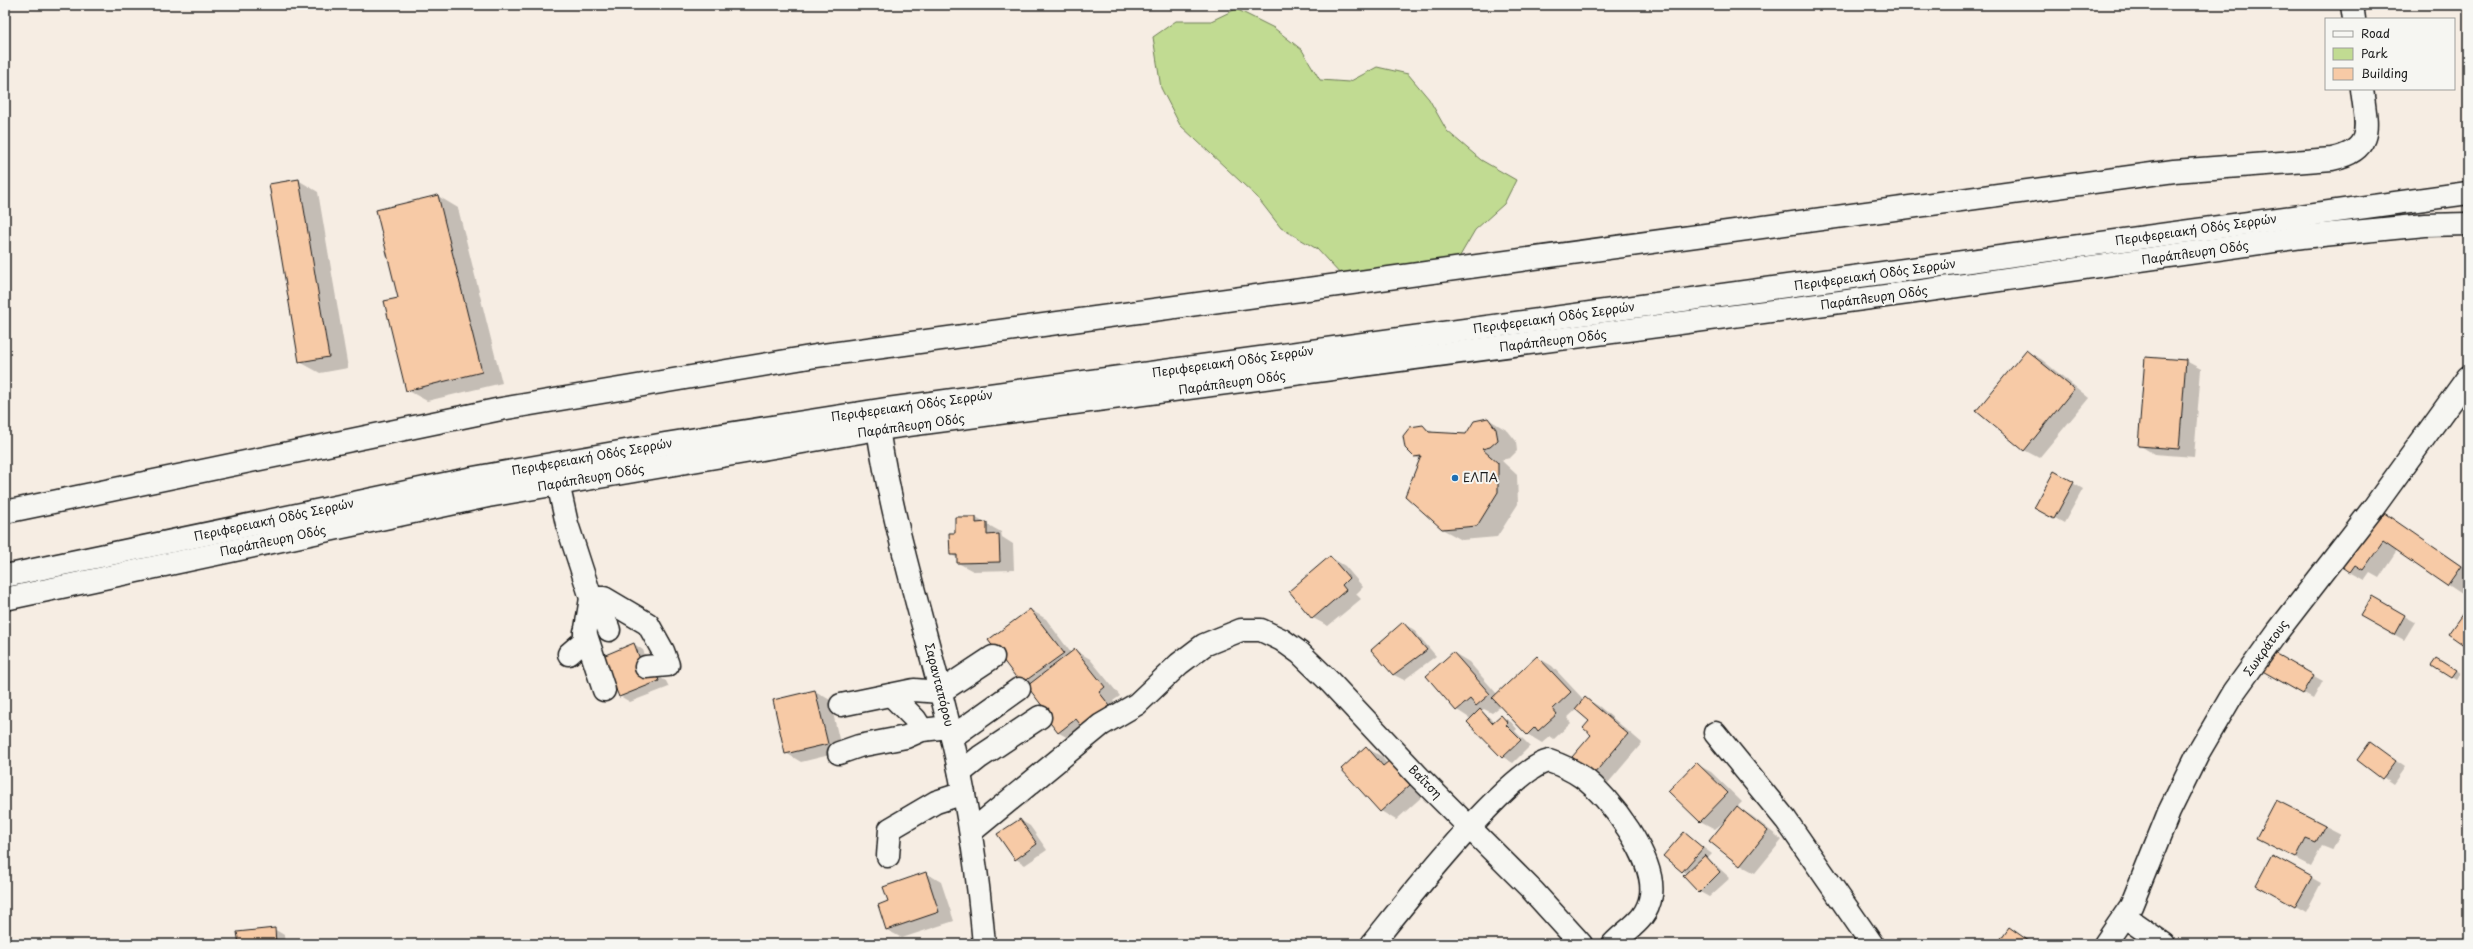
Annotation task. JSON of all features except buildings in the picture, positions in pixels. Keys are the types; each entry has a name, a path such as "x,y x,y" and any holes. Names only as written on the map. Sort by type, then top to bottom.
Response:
{"street":[{"path":"2352,5 2354,18"},
{"path":"5,512 501,409 816,356 2174,171 2332,159 2352,153 2365,138 2366,123 2362,90"},
{"name":"Περιφερειακή Οδός Σερρών","path":"5,576 473,478 665,444 878,410 2468,193"},
{"name":"Παράπλευρη Οδός","path":"5,598 349,524 558,483 878,429 1900,294 2302,237 2425,225 2468,224"},
{"name":"Σωκράτους","path":"2105,944 2125,917 2136,896 2169,812 2197,755 2234,692 2278,631 2398,475 2468,377"},
{"name":"Σαρανταπόρου","path":"878,429 889,489 951,732 972,831 984,944"},
{"path":"558,483 567,524 594,598 609,630"},
{"path":"570,654 584,641 594,598"},
{"path":"594,598 604,598 648,624 663,651 668,665 646,667"},
{"name":"Βαΐτση","path":"972,831 1101,725 1137,704 1179,664 1204,646 1241,630 1261,630 1282,640 1300,652 1419,777 1471,827 1581,944"},
{"path":"585,632 604,690"},
{"path":"841,705 914,690 940,692 993,657"},
{"path":"839,753 859,746 906,737 922,730 951,732 1019,689"},
{"path":"891,695 915,719 922,730"},
{"path":"888,856 890,829 936,802 962,783 980,757 1040,717"},
{"path":"1714,733 1786,820 1872,944"},
{"path":"1372,944 1430,872 1471,827 1520,778 1542,762 1549,761 1582,777 1601,794 1621,818 1646,861 1651,894 1644,914 1636,925 1613,944"},
{"path":"2125,917 2164,944"}],"green space":[{"path":"1236,9 1274,28 1302,50 1320,80 1349,82 1377,67 1408,74 1429,99 1447,131 1481,160 1516,180 1504,204 1475,230 1457,261 1342,276 1317,249 1281,228 1257,197 1180,125 1161,88 1153,37 1176,21 1211,21"}],"place":[{"name":"ΕΛΠΑ","path":"1455,478"}]}
